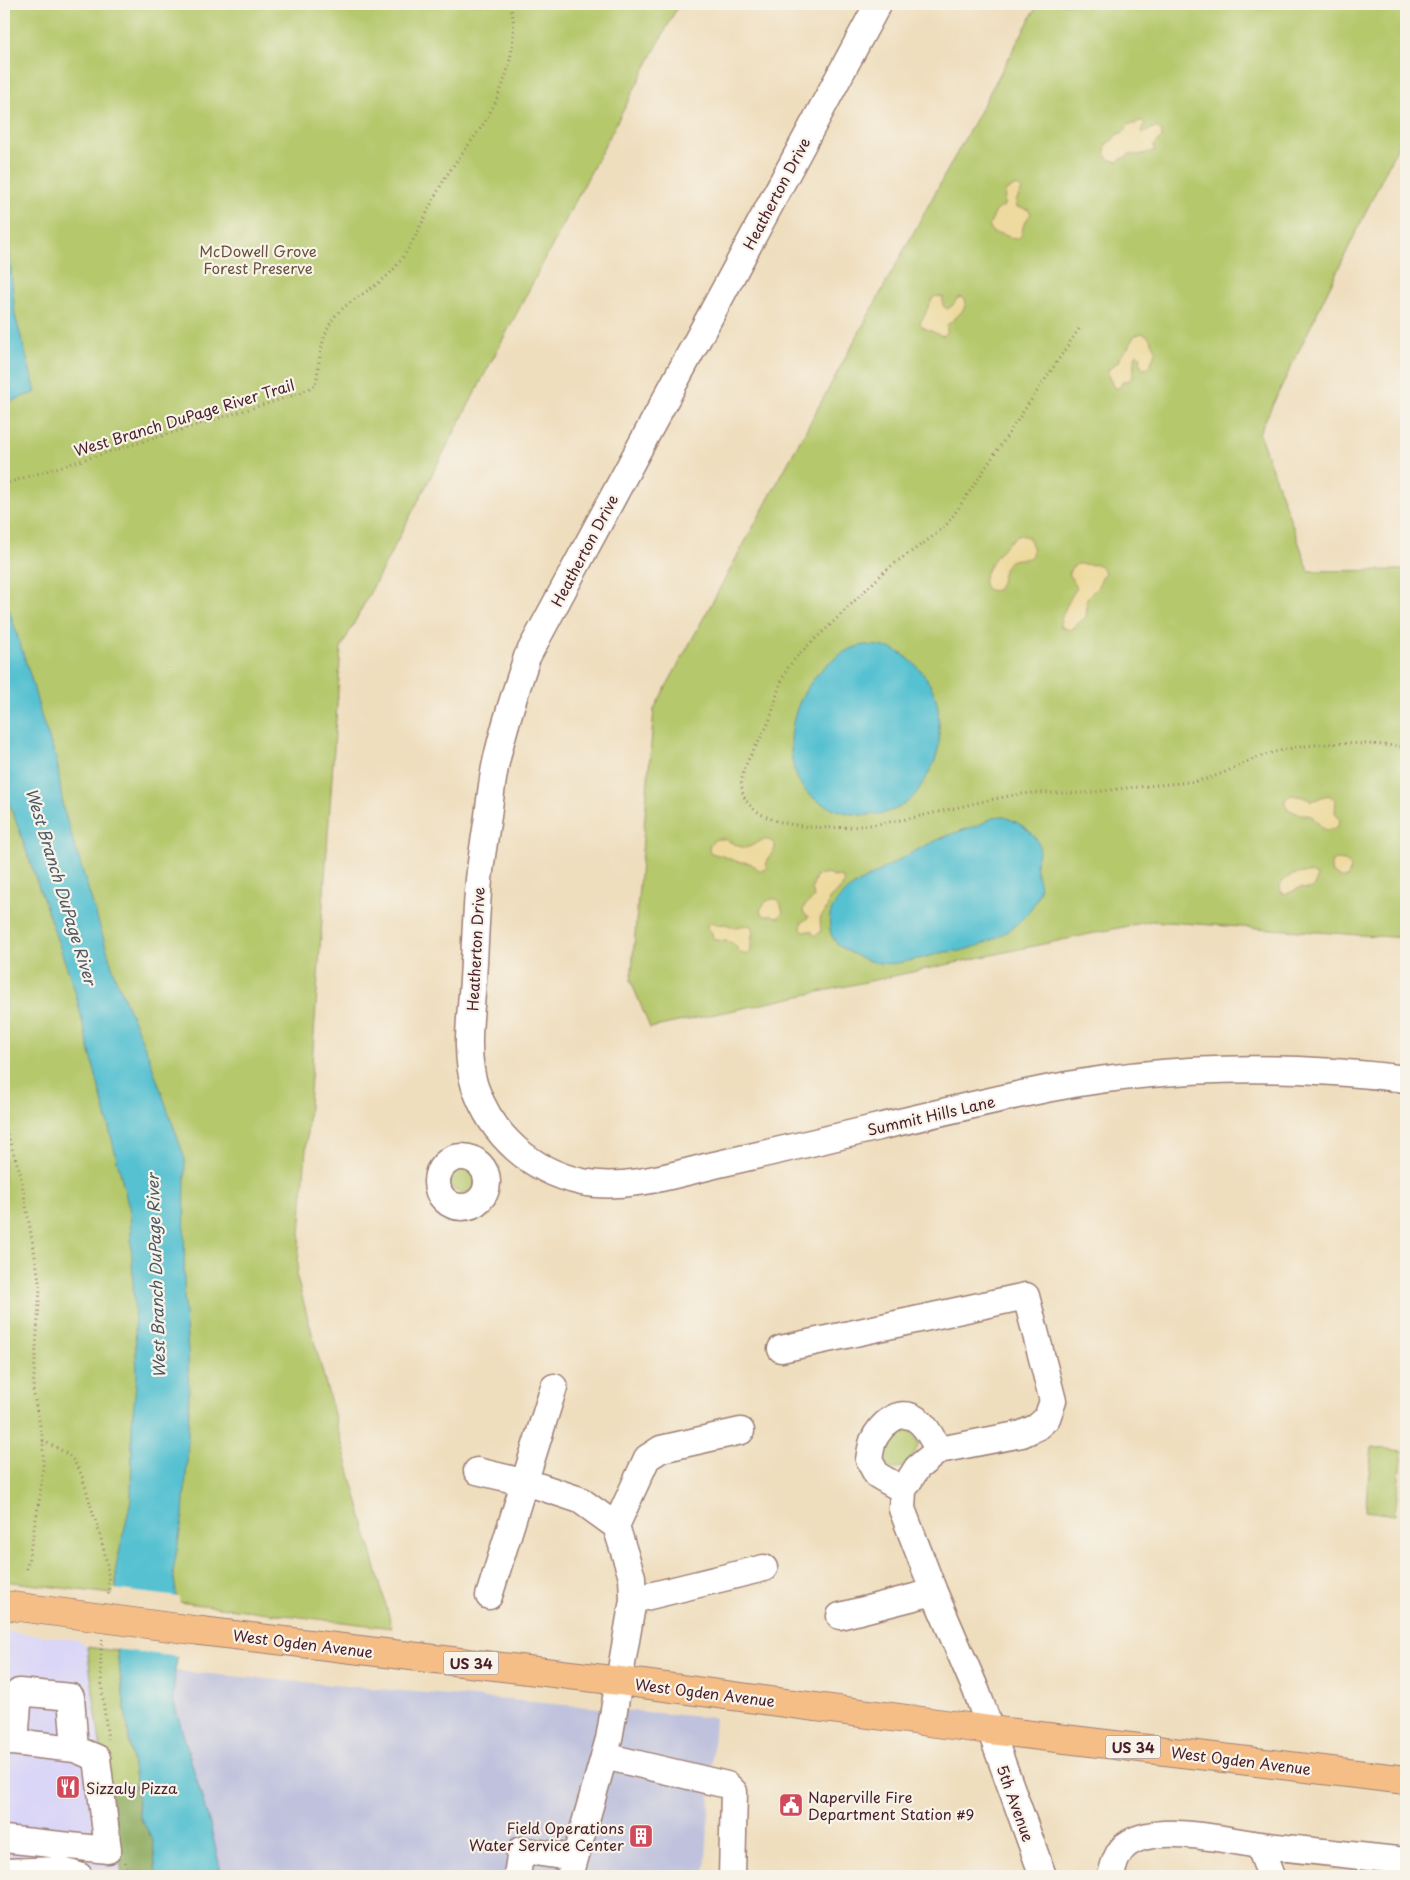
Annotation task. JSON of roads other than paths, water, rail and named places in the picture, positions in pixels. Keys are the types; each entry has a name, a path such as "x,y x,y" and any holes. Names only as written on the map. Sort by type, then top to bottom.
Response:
{"main road":[{"name":"West Ogden Avenue","path":"4,1605 201,1631 620,1681 990,1730 1406,1780"}],"street":[{"name":"Heatherton Drive","path":"506,1140 486,1114 474,1083 469,1049 479,878 494,771 511,703 527,657 878,4"},
{"name":"Summit Hills Lane","path":"506,1140 532,1162 549,1171 583,1182 619,1185 797,1147 1025,1093 1124,1076 1189,1070 1262,1068 1323,1071 1406,1079"},
{"path":"479,1164 506,1140"},
{"path":"781,1348 1026,1296 1053,1401 1047,1418 1037,1427 1022,1434 939,1450 917,1468 903,1490 877,1474 869,1460 873,1442 886,1422 900,1415 915,1418 926,1428 939,1450"},
{"path":"489,1596 554,1387"},
{"path":"616,1526 648,1458 661,1450 741,1431"},
{"path":"476,1471 525,1482 580,1500 616,1526 632,1577 633,1600 609,1739 572,1867 521,1850 517,1876"},
{"name":"5th Avenue","path":"903,1490 902,1509 934,1592 976,1690 1043,1876"},
{"path":"633,1600 764,1568"},
{"path":"840,1616 934,1592"},
{"path":"4,1839 108,1850 97,1758 75,1749 10,1742 19,1692 71,1697 75,1749"},
{"path":"604,1756 727,1785 734,1792 732,1876"},
{"path":"1111,1876 1114,1863 1122,1849 1137,1838 1157,1834 1183,1834 1259,1845 1406,1861"},
{"path":"1259,1845 1270,1876"},
{"path":"4,1872 59,1870 79,1876"}],"water":[{"path":"4,194 15,315 36,392 4,404"},
{"name":"West Branch DuPage River","path":"4,594 42,719 57,761 63,808 116,979 149,1057 185,1159 184,1302 188,1351 189,1403 183,1515 173,1572 182,1632 175,1671 173,1700 210,1825 222,1876 156,1876 153,1840 140,1817 117,1651 116,1567 131,1500 132,1422 137,1375 130,1212 74,988 4,787"},
{"path":"865,645 892,649 900,653 914,663 926,678 937,702 939,746 935,760 916,794 905,804 893,810 865,815 837,810 812,797 803,788 793,763 791,734 798,707 814,678 829,663 846,651"},
{"path":"1001,816 1018,823 1028,830 1037,840 1039,847 1036,871 1040,885 1039,892 1028,913 1009,930 975,947 890,964 876,963 863,959 844,949 834,940 830,931 829,920 834,907 842,895 862,881 924,846 948,835"}],"place":[{"name":"Sizzaly Pizza","path":"68,1787"},
{"name":"Naperville Fire Department Station #9","path":"791,1805"},
{"name":"Field Operations Water Service Center","path":"641,1836"}],"park label":[{"name":"McDowell Grove Forest Preserve","path":"258,258"}]}
